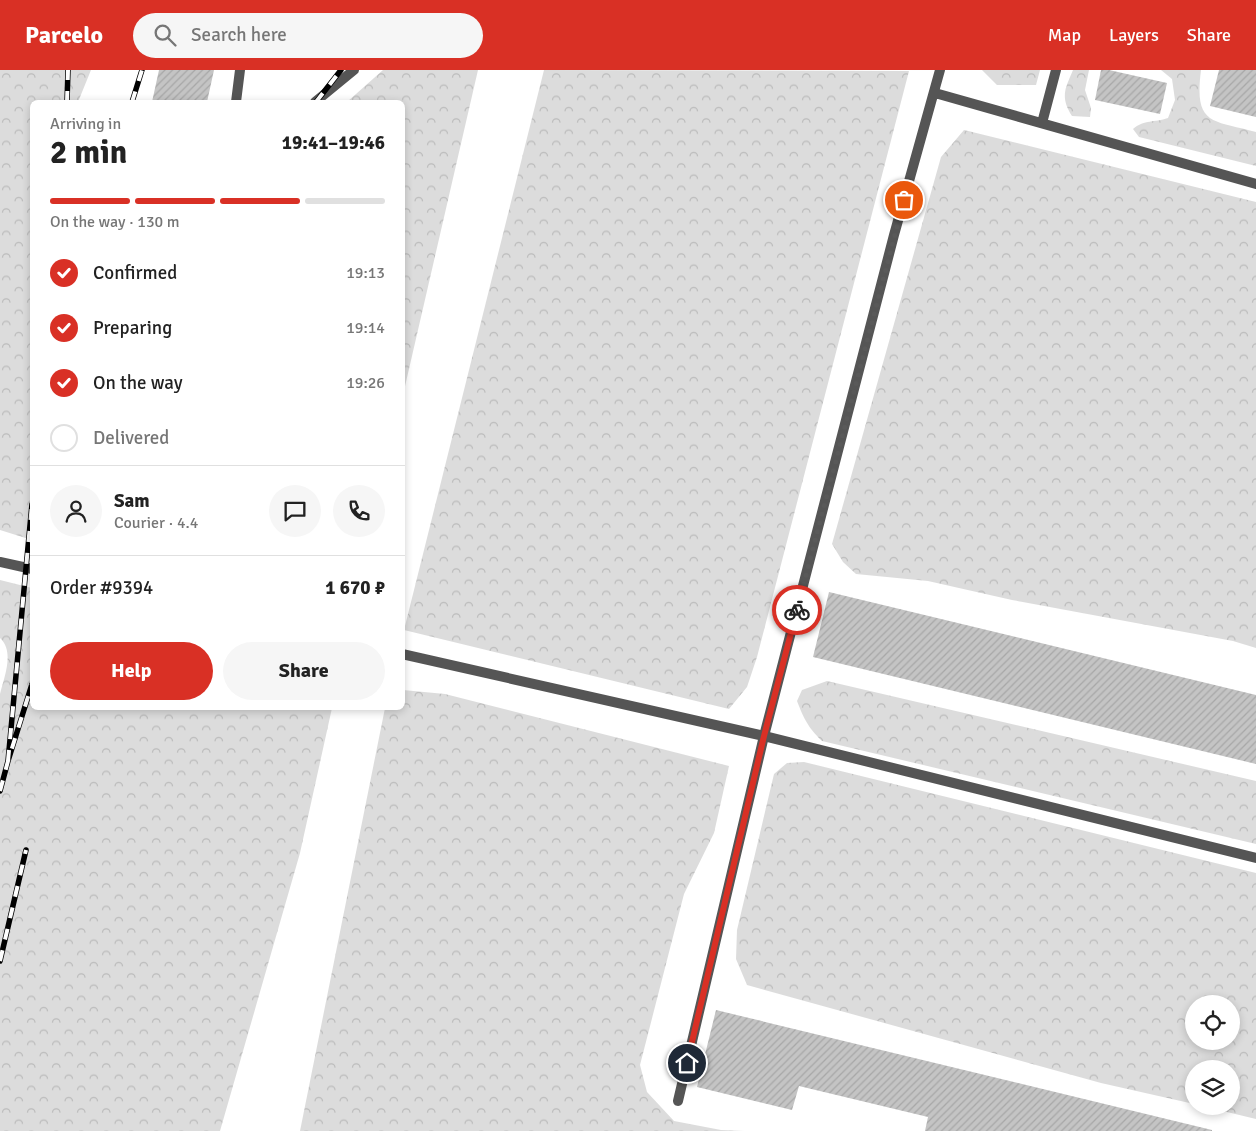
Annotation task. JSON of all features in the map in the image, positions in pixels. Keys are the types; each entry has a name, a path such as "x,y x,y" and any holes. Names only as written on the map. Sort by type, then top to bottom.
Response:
{"lane":[{"path":"236,100 240,70"},
{"path":"317,100 354,70"},
{"path":"678,1101 764,736 894,235 940,70"},
{"path":"1042,123 1056,70"},
{"path":"935,93 1256,184"},
{"path":"0,562 30,569"},
{"path":"405,655 764,736 1256,858"}],"green space":[{"path":"0,70 91,70 79,100 30,100 30,539 0,530"},
{"path":"383,70 478,70 405,386 405,100 349,100"},
{"path":"544,70 909,71 757,657 747,687 729,709 405,630"},
{"path":"982,70 1040,70 1036,85 997,85"},
{"path":"1073,70 1089,70 1085,90 1091,108 1090,117 1072,116 1068,109 1065,93"},
{"path":"1161,70 1201,70 1200,101 1203,111 1217,122 1256,132 1256,166 1139,137 1133,129 1146,122 1168,118 1175,100 1172,79"},
{"path":"964,130 1256,202 1256,648 1233,641 1012,600 928,581 856,574 843,562 832,544 941,157"},
{"path":"0,580 30,588 30,710 332,710 300,853 220,1131 0,1131 0,694 8,657 7,650 0,638"},
{"path":"827,681 1256,781 1256,844 822,741 807,723 797,701 802,690"},
{"path":"405,690 445,694 729,766 714,833 684,894 640,1065 647,1092 674,1121 721,1130 744,1131 300,1131 385,710 405,710"},
{"path":"804,762 1256,873 1256,1119 1239,1115 1240,1060 1185,1060 1185,1102 1101,1083 747,985 736,959 737,930 774,774 787,763"}],"building":[{"path":"159,70 214,70 207,100 152,100"},
{"path":"1101,70 1109,70 1167,83 1160,114 1095,100"},
{"path":"1219,70 1256,70 1256,117 1210,106"},
{"path":"829,592 1256,695 1256,764 813,657"},
{"path":"716,1010 1212,1131 925,1131 928,1117 799,1086 792,1110 697,1087"}],"railway":[{"path":"67,100 68,70"},
{"path":"133,100 142,70"},
{"path":"318,100 341,70"},
{"path":"8,761 30,525"},
{"path":"0,791 30,690"},
{"path":"0,961 26,850"}],"way so far":[{"path":"797,610 904,200"}],"route":[{"path":"687,1063 764,736 797,610"}]}
